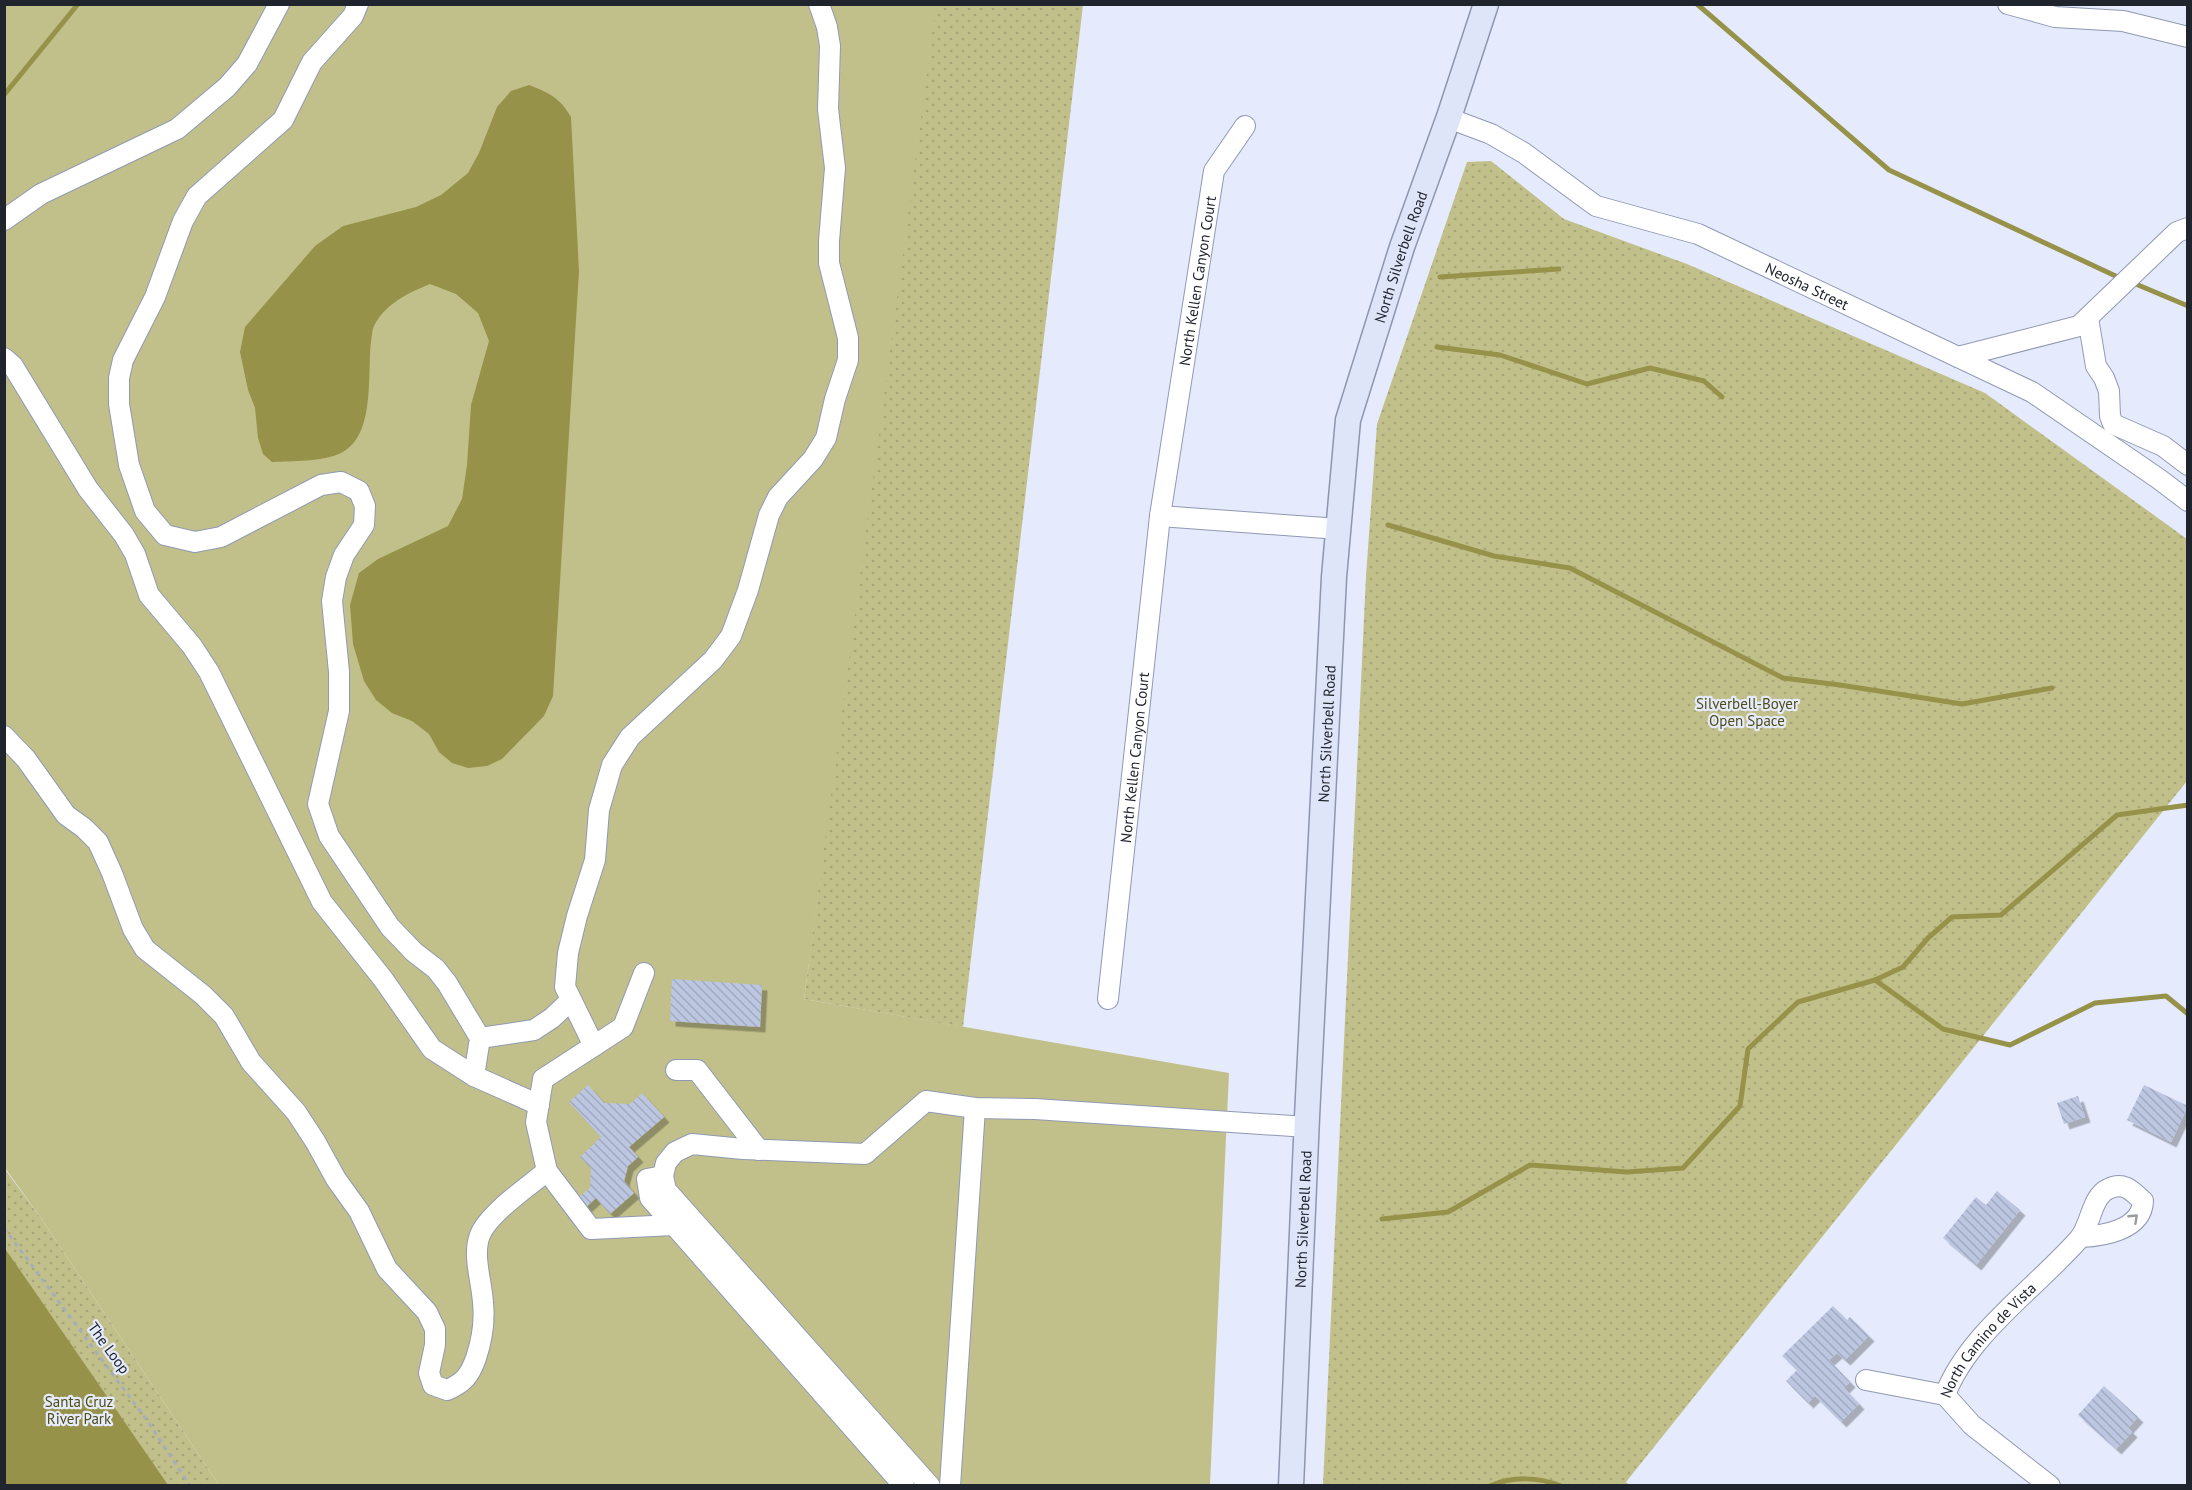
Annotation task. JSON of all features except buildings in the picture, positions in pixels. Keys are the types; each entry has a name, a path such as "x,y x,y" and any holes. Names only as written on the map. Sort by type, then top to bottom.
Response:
{"main road":[{"name":"North Silverbell Road","path":"1291,1485 1334,577 1348,420 1402,247 1486,4"}],"street":[{"path":"4,220 41,194 177,129 227,87 247,64 279,4"},
{"path":"358,4 352,16 312,62 283,120 197,196 183,221 155,297 123,360 119,378 119,404 129,465 145,511 165,535 195,542 221,537 321,485 341,482 359,490 365,506 364,525 344,555 336,577 332,601 339,672 339,711 318,804 328,836 390,927 414,952 436,969 480,1038 474,1076"},
{"path":"594,1046 565,987 568,953 595,860 600,810 612,765 630,736 713,660 731,636 748,590 769,515 778,497 813,459 826,438 835,399 848,360 848,338 829,262 835,168 828,109 830,46 827,27 819,4"},
{"path":"2008,4 2055,17 2122,21 2187,36"},
{"name":"Neosha Street","path":"1448,118 1491,134 1524,153 1596,206 1698,234 2032,392 2159,479 2187,501"},
{"name":"North Kellen Canyon Court","path":"1108,999 1160,516 1214,171 1245,126"},
{"path":"1958,357 2079,327 2177,232 2187,228"},
{"path":"2088,318 2096,366 2109,391 2110,416 2113,424 2163,446 2187,465"},
{"path":"4,358 13,366 88,489 124,535 135,554 149,595 192,646 209,672 322,902 383,979 432,1048 474,1076 539,1105"},
{"path":"2159,479 2187,472"},
{"path":"1160,516 1339,529"},
{"path":"4,736 26,759 66,815 98,842 132,929 145,949 203,995 224,1016 251,1062 296,1112 336,1179 359,1211 387,1269 427,1312 435,1329 435,1345 429,1373 433,1385 447,1390 461,1385 473,1367 482,1340 484,1305 478,1256 480,1235 491,1218 547,1171"},
{"path":"644,973 623,1027 543,1079 536,1122 547,1171 591,1229 674,1225"},
{"path":"480,1038 534,1030 552,1018 571,1000"},
{"path":"676,1070 697,1070 759,1150"},
{"path":"930,1485 666,1190 663,1176 666,1163 675,1152 692,1144 759,1150 865,1154 926,1101 975,1108 1035,1109 1307,1127"},
{"path":"950,1485 975,1108"},
{"path":"663,1176 647,1179 650,1198 904,1485"},
{"name":"North Camino de Vista","path":"2050,1485 1972,1425 1945,1395 1950,1383 1982,1337 2081,1237"},
{"path":"1866,1380 1945,1395"}],"path":[{"name":"The Loop","path":"4,1228 149,1423 190,1485"}],"green space":[{"path":"4,5 941,5 804,999 1229,1073 1210,1485 219,1485 43,1221 5,1168"},
{"path":"936,5 1083,5 963,1027 804,999"},
{"name":"Silverbell-Boyer Open Space","path":"1491,161 1564,219 1687,264 1985,393 2187,539 2187,781 1626,1482 1629,1485 1323,1485 1366,576 1377,424 1467,162"},
{"name":"Santa Cruz River Park","path":"4,1168 43,1221 219,1485 5,1485"}],"shaded area":[{"path":"529,85 554,97 571,117 579,271 553,696 544,716 502,759 487,766 468,768 452,763 439,752 429,734 412,721 392,713 376,700 364,681 353,644 350,605 359,573 378,559 448,526 462,499 471,405 489,341 478,313 456,294 430,284 392,304 380,317 373,330 368,403 360,433 352,445 341,453 317,460 272,462 263,454 258,438 255,408 248,390 240,352 245,327 315,246 343,226 416,207 441,195 468,173 479,153 497,107 511,91"},
{"path":"5,1249 13,1260 168,1485 5,1485"}],"waterway":[{"path":"4,95 78,4"},
{"path":"1697,4 1889,170 2122,279"},
{"path":"1440,277 1559,269"},
{"path":"2131,282 2188,306"},
{"path":"1437,347 1500,355 1587,384 1650,368 1704,381 1722,397"},
{"path":"1388,525 1494,556 1570,568 1783,678 1962,704 2052,688"},
{"path":"1382,1219 1448,1212 1530,1165 1627,1172 1683,1168 1740,1106 1748,1049 1798,1002 1875,980 1903,967 1928,938 1952,917 2001,915 2117,815 2188,805"},
{"path":"1875,980 1943,1029 2010,1045 2095,1003 2166,996 2188,1014"},
{"path":"1490,1486 1516,1479 1544,1481 1561,1486"}]}
